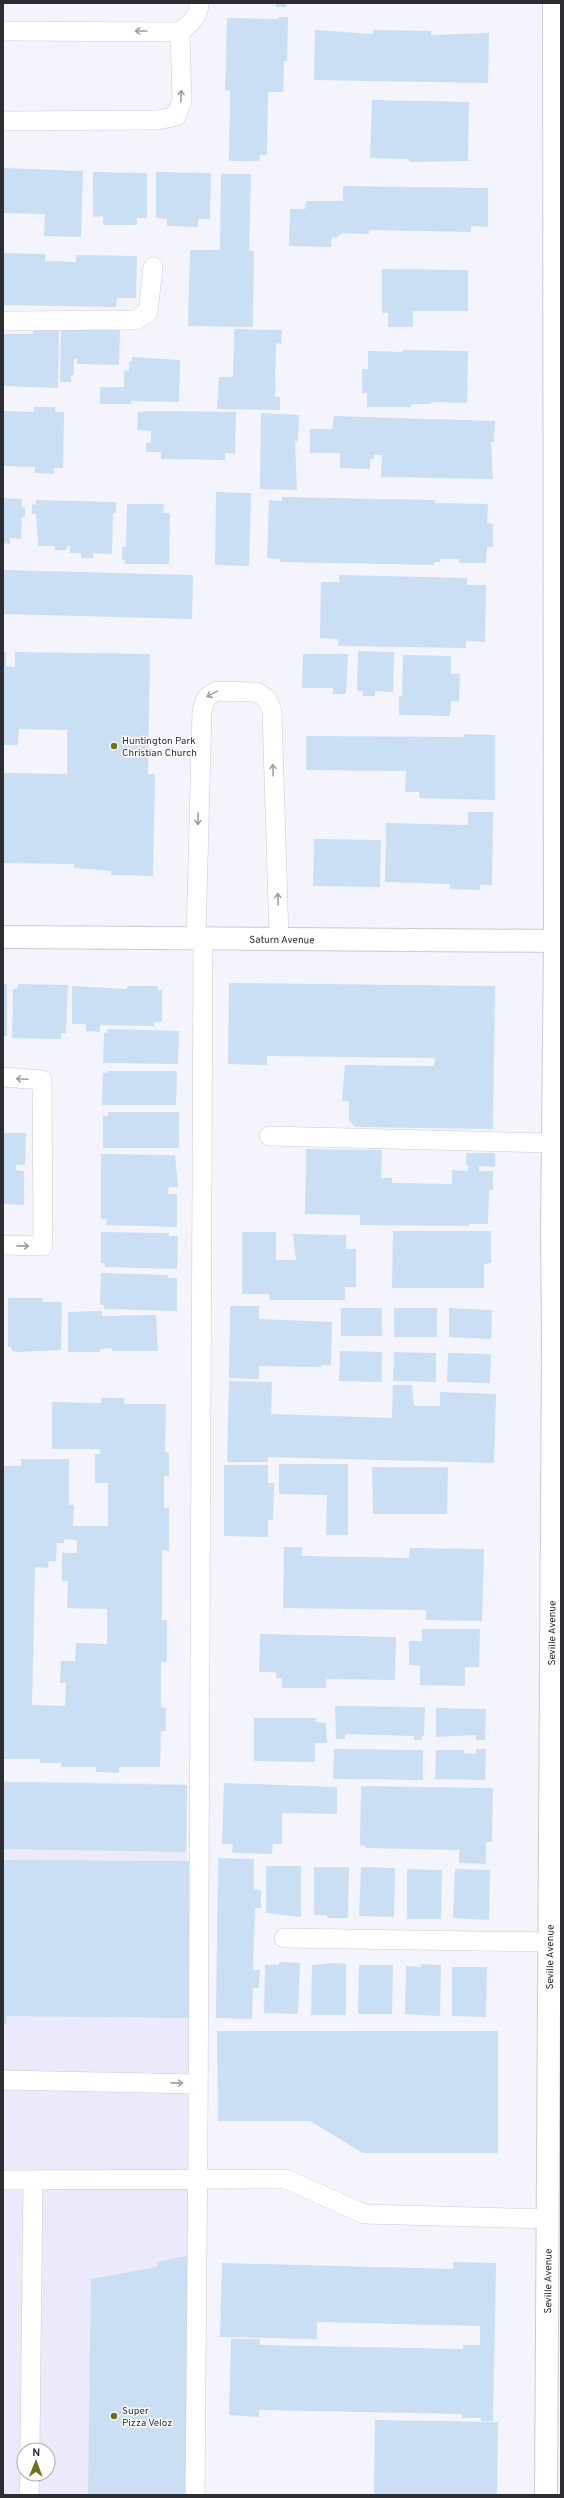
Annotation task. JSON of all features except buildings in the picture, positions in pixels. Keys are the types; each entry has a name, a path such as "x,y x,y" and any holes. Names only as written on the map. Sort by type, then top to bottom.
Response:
{"street":[{"name":"Seville Avenue","path":"546,2495 550,1942 556,1595 557,1343 556,1229 553,1143 558,941 554,3"},
{"name":"Saturn Avenue","path":"3,937 558,941"}],"lane":[{"path":"3,31 180,32 192,23 199,9 199,3"},
{"path":"3,121 158,120 176,116 182,101 180,32"},
{"path":"3,321 136,320 148,312 153,267"},
{"path":"194,2495 198,2179 199,938 202,711 206,698 216,691 257,692 267,699 272,711 279,938"},
{"path":"3,1078 42,1080 43,1246 3,1245"},
{"path":"269,1136 553,1143"},
{"path":"284,1938 550,1942"},
{"path":"3,2080 198,2084"},
{"path":"3,2180 286,2179 364,2214 548,2219"},
{"path":"30,2442 33,2180"},
{"path":"29,2495 30,2482"}],"shaded area":[{"path":"3,1781 186,1784 196,2495 3,2495"}],"place":[{"name":"Huntington Park Christian Church","path":"114,746"},
{"name":"Super Pizza Veloz","path":"114,2416"}]}
